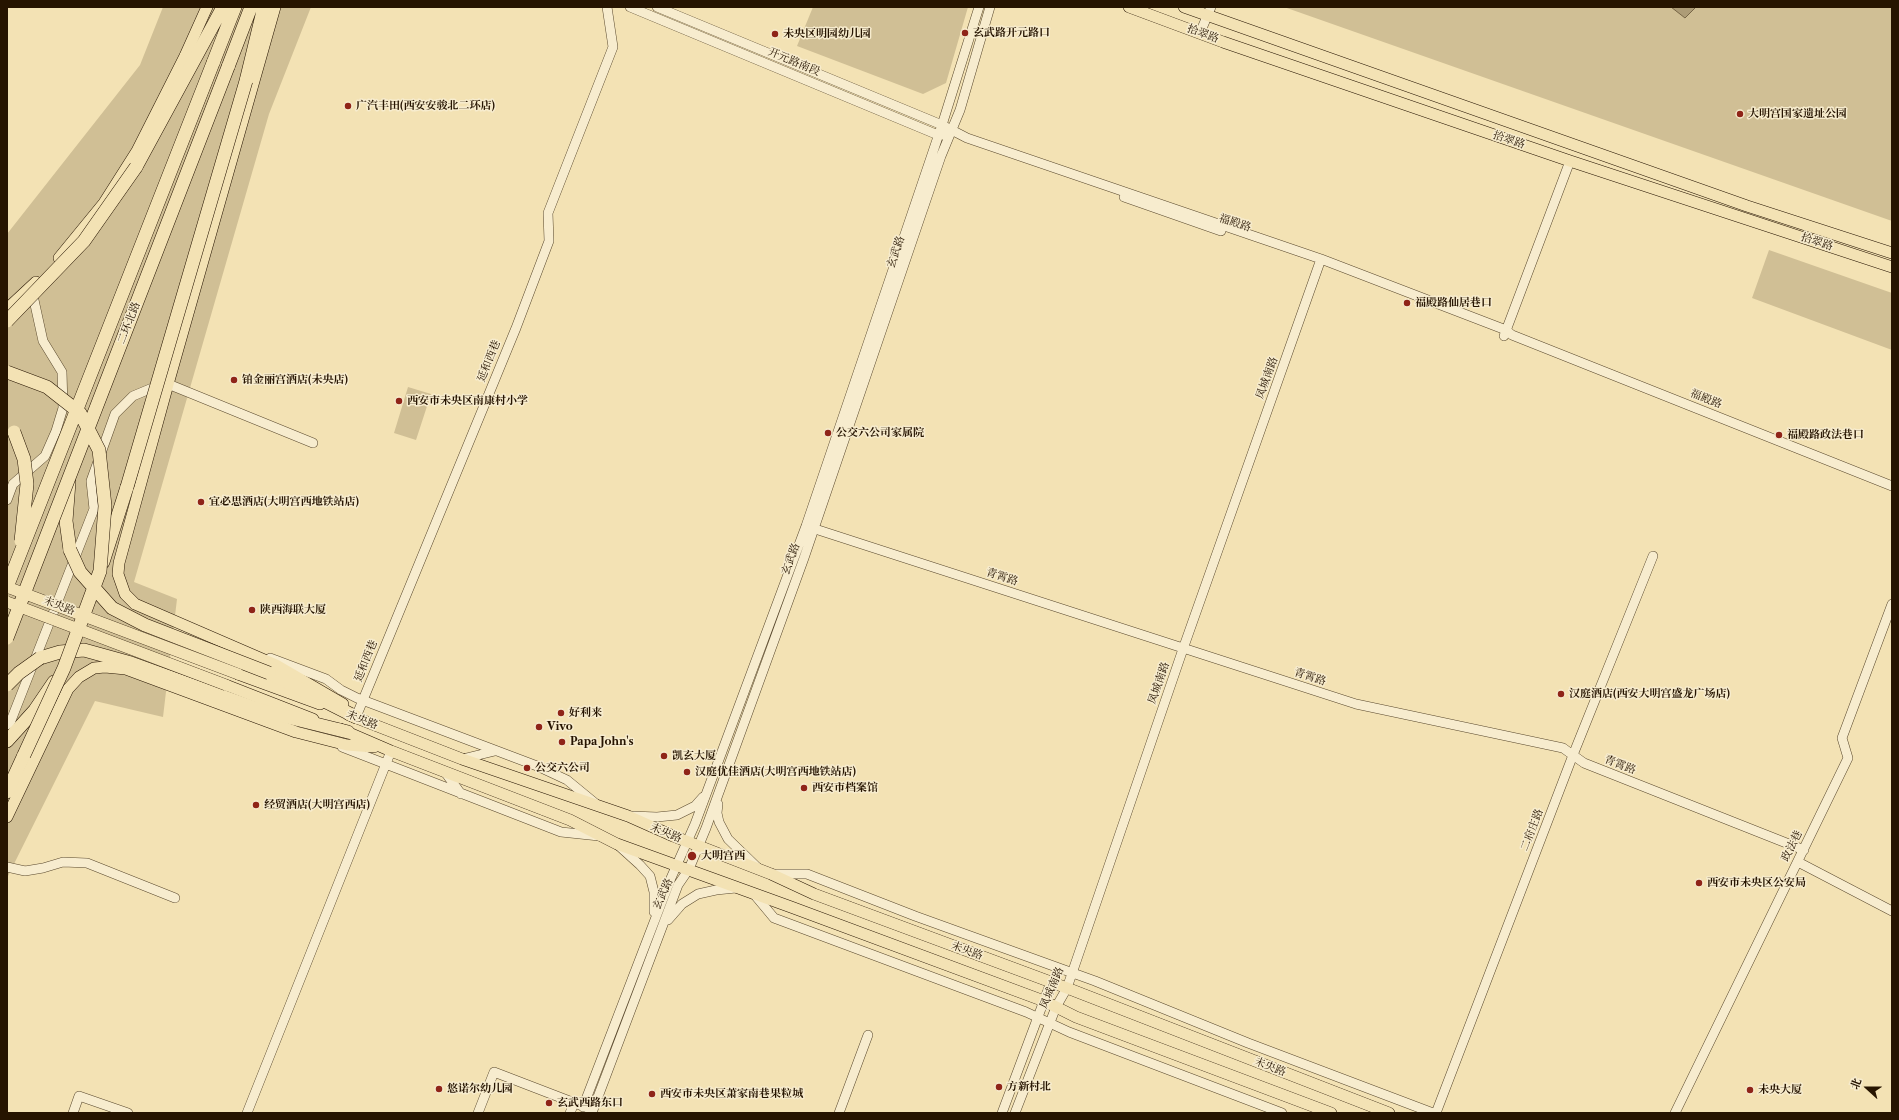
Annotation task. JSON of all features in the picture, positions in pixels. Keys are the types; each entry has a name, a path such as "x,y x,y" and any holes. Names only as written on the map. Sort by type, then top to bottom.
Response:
{"highway":[{"path":"7,322 84,241 136,167 223,7"},
{"name":"二环北路","path":"7,587 235,7"},
{"name":"二环北路","path":"7,638 251,7"},
{"path":"7,792 64,668 117,520 246,81 264,7"},
{"path":"7,372 48,387 80,413 99,450 106,506 100,571"},
{"path":"7,426 14,432 24,459 27,484 18,560"},
{"path":"69,475 66,521 70,550 80,572 112,608 145,625 269,673 357,715"},
{"path":"7,685 19,672 40,658 60,652 84,650 131,663 263,711 348,732"},
{"path":"7,741 34,710 64,668"}],"main road":[{"path":"7,309 31,288 67,249 104,203 137,151 185,56 207,7"},
{"path":"275,7 119,563 120,583 125,594 135,604 276,665 357,715"},
{"name":"拾翠路","path":"1129,7 1570,161 1892,267"},
{"name":"拾翠路","path":"1184,7 1209,11 1747,206 1892,253"},
{"name":"未央路","path":"7,587 238,674 357,715 387,730 462,759 628,816 699,847 772,874 814,894 1067,988 1389,1113"},
{"name":"未央路","path":"7,602 348,732 387,750 570,820 617,844 753,892 1044,1001 1076,1016 1331,1113"},
{"path":"7,817 68,689 79,677 94,668 105,667 126,669 296,732 347,745 387,750"}],"street":[{"name":"延和西巷","path":"357,715 516,328 549,241 548,213 613,47 607,7"},
{"name":"开元路南段","path":"630,7 938,135 950,133"},
{"name":"开元路南段","path":"656,7 942,125 950,133"},
{"name":"玄武路","path":"979,7 942,125 810,527 723,783 699,847 689,869 678,885 656,928 583,1107 593,1110 656,928 676,865 688,842 810,527 950,133 960,110 990,7"},
{"path":"1200,33 1209,11"},
{"name":"福殿路","path":"950,133 1321,262 1892,486"},
{"path":"1507,334 1570,161"},
{"name":"凤城南路","path":"1015,1113 1056,1007 1067,988 1183,649 1321,262"},
{"path":"7,500 10,483 45,456 56,431 63,408 62,372 43,341 31,288"},
{"path":"7,725 10,723 94,509 92,481 115,414 133,396 157,386 168,384 314,443"},
{"name":"青霄路","path":"810,527 1356,704 1563,748 1584,764 1804,850"},
{"name":"二府庄路","path":"1436,1113 1574,755 1653,556"},
{"name":"政法巷","path":"1675,1113 1848,758 1842,738 1892,604"},
{"path":"250,654 271,658 308,672 363,700 567,780 597,805"},
{"path":"326,740 385,765 561,832 599,836"},
{"path":"247,1113 385,765 387,750"},
{"path":"462,759 495,751"},
{"path":"445,772 462,794"},
{"path":"723,783 718,803 717,813 719,822 733,845 761,870"},
{"path":"628,816 666,817 686,812 703,798 710,785"},
{"path":"617,844 640,864 650,876 653,884 656,928"},
{"path":"7,867 25,871 63,862 87,864 175,898"},
{"path":"1798,862 1892,911"},
{"path":"772,874 807,874 915,916 1072,972 1242,1040 1433,1113"},
{"path":"656,928 689,899 706,892 740,888"},
{"path":"753,892 774,918 1038,1018 1050,1024 1282,1113"},
{"name":"凤城南路","path":"1002,1113 1051,982"},
{"path":"839,1113 868,1035"},
{"path":"478,1113 494,1072 583,1107"},
{"path":"73,1113 80,1096 128,1113"},
{"path":"570,1113 574,1103"}],"shaded area":[{"path":"163,7 311,7 269,114 134,582 177,599 163,717 95,701 7,878 7,234 140,65"},
{"path":"813,7 968,7 946,83 923,94 797,46"},
{"name":"大明宫国家遗址公园","path":"1284,7 1892,7 1892,221"},
{"path":"1671,7 1696,7 1685,18"},
{"path":"1769,250 1892,293 1892,350 1752,298"},
{"path":"408,387 431,394 416,440 394,433"}],"place":[{"name":"玄武路开元路口","path":"965,33"},
{"name":"未央区明园幼儿园","path":"775,34"},
{"name":"广汽丰田(西安安骏北二环店)","path":"348,106"},
{"name":"大明宫国家遗址公园","path":"1740,114"},
{"name":"福殿路仙居巷口","path":"1407,303"},
{"name":"铂金丽宫酒店(未央店)","path":"234,380"},
{"name":"西安市未央区南康村小学","path":"399,401"},
{"name":"公交六公司家属院","path":"828,433"},
{"name":"福殿路政法巷口","path":"1779,435"},
{"name":"宜必思酒店(大明宫西地铁站店)","path":"201,502"},
{"name":"陕西海联大厦","path":"252,610"},
{"name":"汉庭酒店(西安大明宫盛龙广场店)","path":"1561,694"},
{"name":"好利来","path":"561,713"},
{"name":"Vivo","path":"539,727"},
{"name":"Papa John's","path":"562,742"},
{"name":"凯玄大厦","path":"664,756"},
{"name":"公交六公司","path":"527,768"},
{"name":"汉庭优佳酒店(大明宫西地铁站店)","path":"687,772"},
{"name":"西安市档案馆","path":"804,788"},
{"name":"经贸酒店(大明宫西店)","path":"256,805"},
{"name":"大明宫西","path":"692,856"},
{"name":"西安市未央区公安局","path":"1699,883"},
{"name":"方新村北","path":"999,1087"},
{"name":"悠诺尔幼儿园","path":"439,1089"},
{"name":"未央大厦","path":"1750,1090"},
{"name":"西安市未央区萧家南巷果粒城","path":"652,1094"},
{"name":"玄武西路东口","path":"549,1103"}]}
